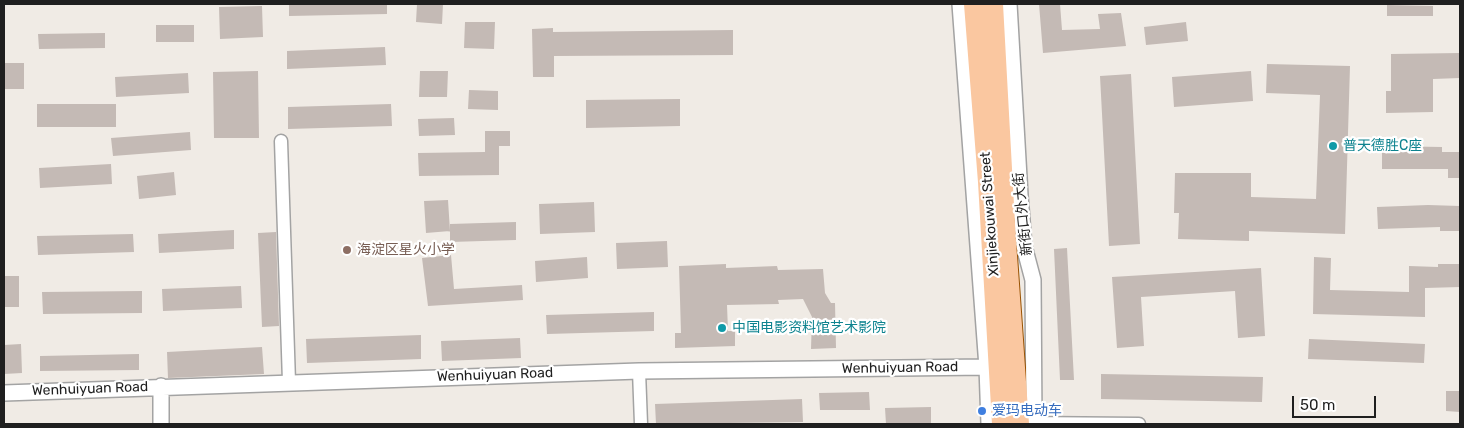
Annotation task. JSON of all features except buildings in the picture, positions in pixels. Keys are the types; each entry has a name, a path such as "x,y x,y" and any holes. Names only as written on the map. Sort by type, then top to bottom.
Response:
{"main road":[{"name":"Xinjiekouwai Street","path":"974,4 989,191 1021,424"},
{"name":"Xinjiekouwai Street","path":"999,6 1006,242 1021,424"}],"street":[{"name":"Xinjiekouwai Street","path":"960,4 987,367"},
{"path":"281,141 288,382"},
{"name":"Wenhuiyuan Road","path":"4,393 161,386 639,371 987,367"},
{"path":"987,367 989,424"},
{"path":"639,371 642,424"},
{"path":"161,386 161,424"},
{"path":"1021,424 1139,424"}],"place":[{"name":"普天德胜C座","path":"1333,146"},
{"name":"海淀区星火小学","path":"347,250"},
{"name":"中国电影资料馆艺术影院","path":"722,328"},
{"name":"爱玛电动车","path":"982,411"}]}
